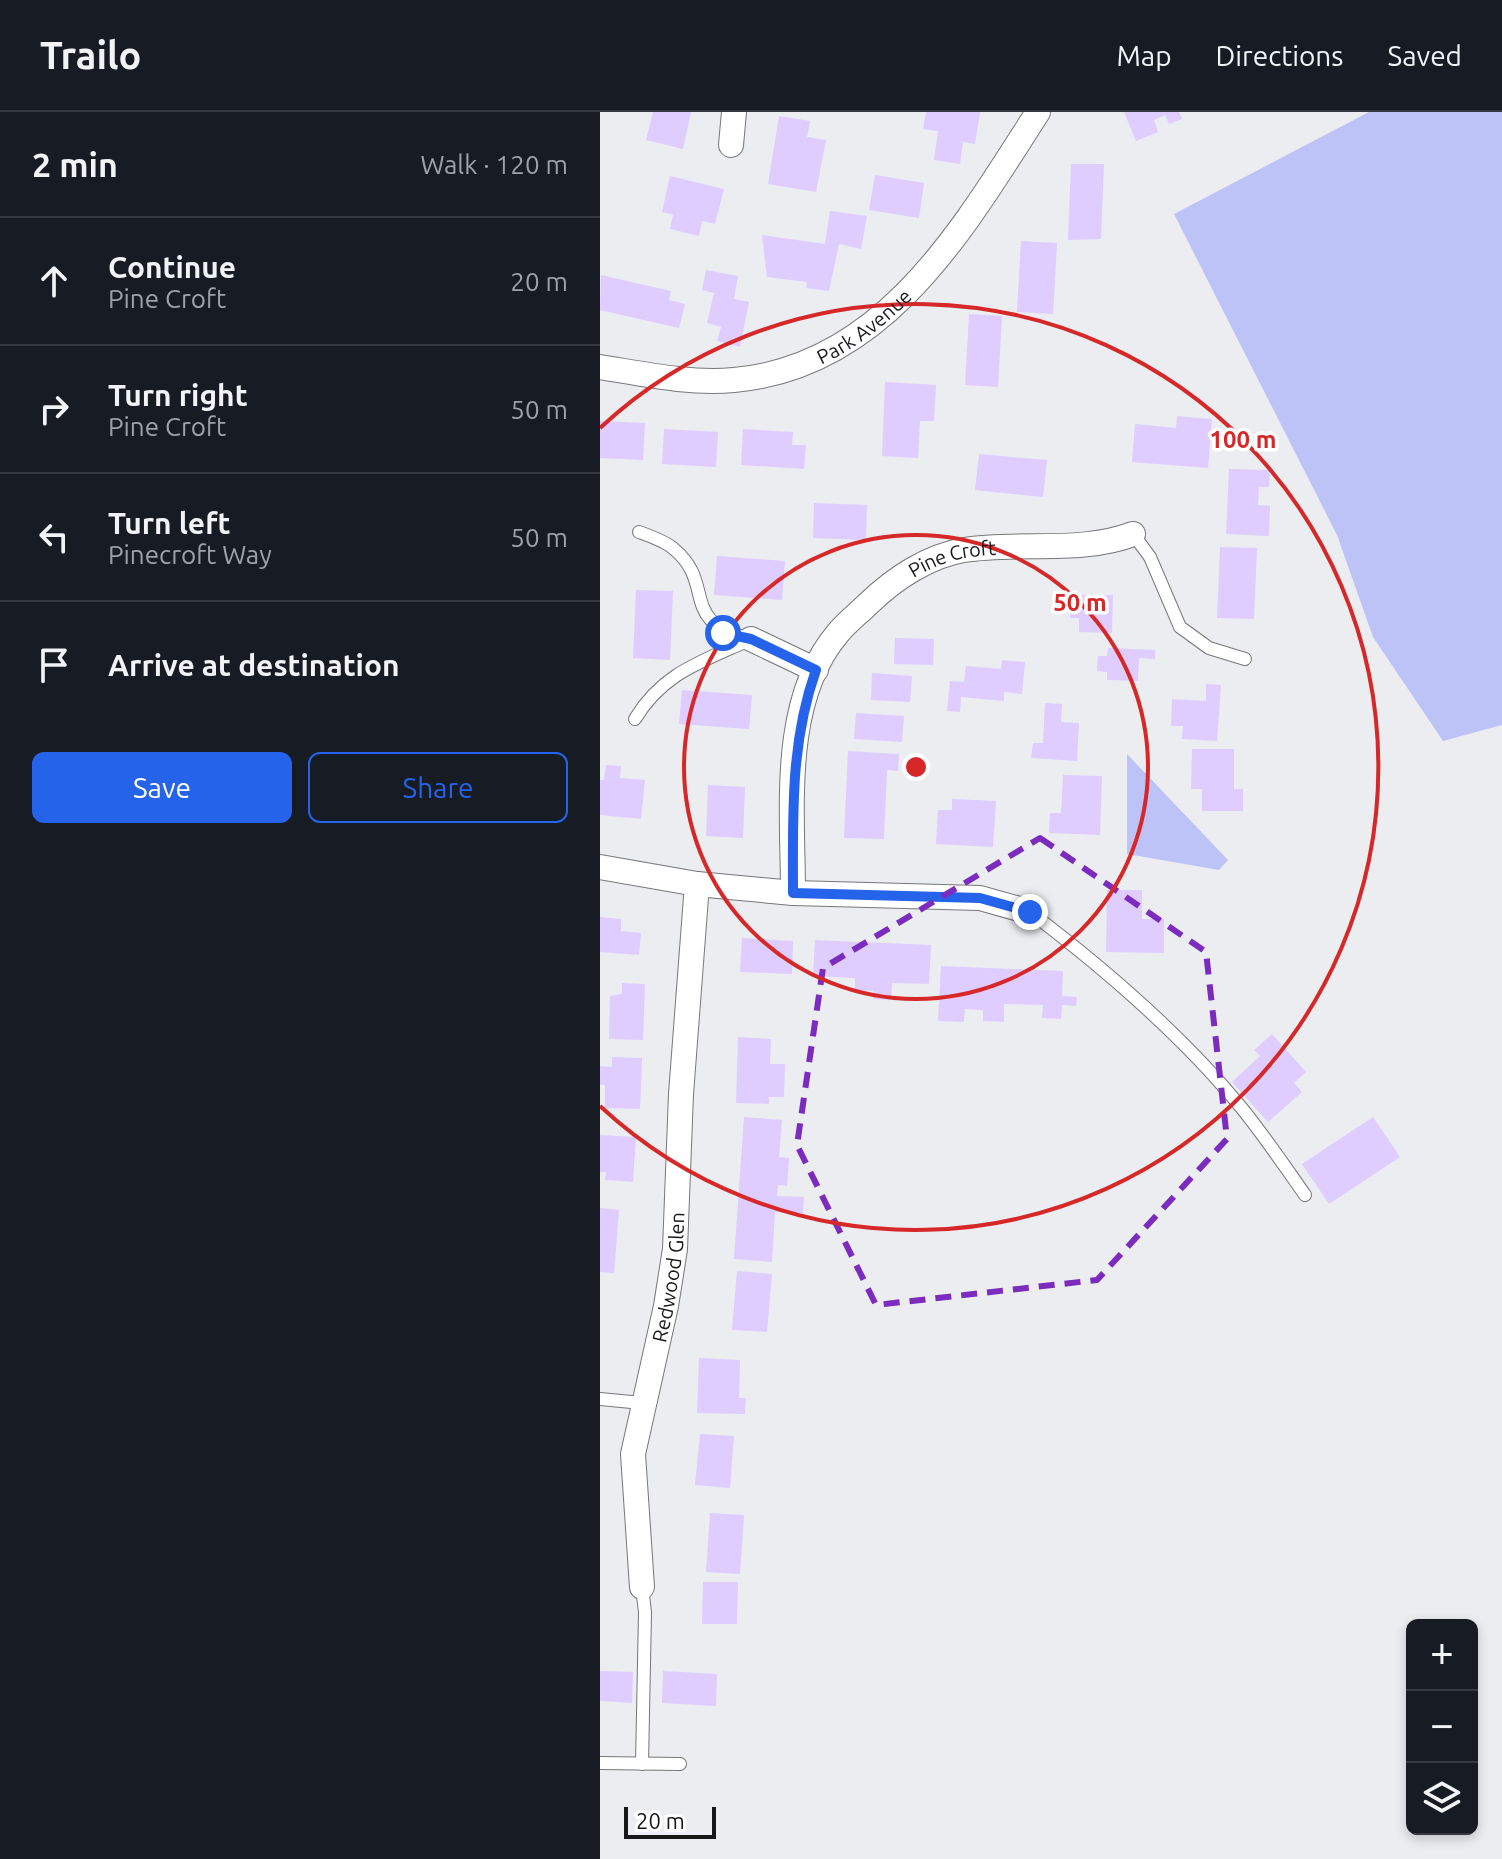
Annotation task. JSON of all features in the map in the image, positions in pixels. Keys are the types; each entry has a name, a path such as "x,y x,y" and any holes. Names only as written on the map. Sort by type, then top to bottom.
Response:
{"street":[{"path":"731,145 734,112"},
{"name":"Park Avenue","path":"600,367 688,381 734,380 784,372 850,340 889,312 926,274 974,211 1038,112"},
{"name":"Pine Croft","path":"793,893 794,765 803,705 816,670 837,634 879,593 903,575 961,550 1038,543 1107,544 1133,534"},
{"path":"751,639 816,670"},
{"path":"600,867 697,884 793,893 980,898 1030,912"},
{"name":"Redwood Glen","path":"642,1587 633,1454 666,1306 675,1249 681,1094 697,884"}],"lane":[{"path":"639,532 675,549 693,575 706,618 723,633 751,639"},
{"path":"1133,534 1150,557 1180,627 1209,648 1245,659"},
{"path":"635,719 649,696 666,680 751,639"},
{"path":"1030,912 1080,950 1182,1043 1240,1106 1305,1195"},
{"path":"600,1399 642,1403"},
{"name":"Redwood Glen","path":"642,1587 645,1612 642,1764"},
{"path":"600,1763 680,1764"}],"highlighted area":[{"path":"1040,838 1206,952 1227,1139 1097,1280 876,1305 797,1145 823,968"}],"shaded area":[{"path":"1369,112 1502,112 1502,725 1443,741 1373,637 1337,535 1174,214"},
{"path":"1127,754 1228,860 1219,870 1127,854"}],"building":[{"path":"653,112 691,112 683,149 646,140"},
{"path":"926,112 980,112 975,144 963,142 960,164 934,160 938,131 923,129"},
{"path":"1124,112 1179,112 1182,119 1169,124 1165,115 1154,120 1158,132 1136,141"},
{"path":"779,116 810,121 807,137 826,140 816,192 768,184"},
{"path":"1071,164 1104,164 1101,239 1068,240"},
{"path":"875,175 924,183 919,218 869,210"},
{"path":"670,176 724,189 715,224 702,221 699,236 670,229 673,215 662,212"},
{"path":"830,211 867,216 861,249 839,244 829,291 806,288 807,282 767,277 762,235 825,244"},
{"path":"1021,241 1057,243 1053,314 1017,312"},
{"path":"706,270 738,276 734,299 749,302 740,347 717,341 721,327 707,323 714,293 702,290"},
{"path":"601,275 671,291 669,300 685,304 679,328 600,310"},
{"path":"969,314 1002,316 998,387 965,385"},
{"path":"885,382 936,385 934,421 920,421 918,458 882,456"},
{"path":"1177,416 1212,419 1208,468 1132,462 1135,424 1176,428"},
{"path":"600,421 645,423 643,460 600,458"},
{"path":"664,429 718,432 716,467 662,464"},
{"path":"743,429 793,432 792,445 806,445 804,469 741,465"},
{"path":"979,454 1047,460 1043,497 975,490"},
{"path":"1229,469 1270,470 1269,487 1259,487 1258,505 1270,506 1269,536 1226,534"},
{"path":"814,503 867,505 866,540 813,538"},
{"path":"1220,547 1257,548 1254,619 1217,618"},
{"path":"717,556 785,561 782,600 714,595"},
{"path":"636,590 673,591 670,660 633,658"},
{"path":"1079,595 1113,595 1112,633 1079,632 1079,618 1070,618 1070,606 1079,607"},
{"path":"895,638 934,639 933,665 894,664"},
{"path":"1108,648 1155,650 1155,659 1139,658 1138,681 1107,680 1107,672 1097,671 1098,656 1107,656"},
{"path":"1002,660 1025,662 1022,694 1004,692 1004,701 961,697 960,712 947,711 950,681 964,682 966,666 1001,669"},
{"path":"872,673 912,676 910,702 871,700"},
{"path":"1206,684 1221,685 1217,741 1182,739 1183,726 1171,726 1172,699 1206,701"},
{"path":"682,690 752,695 749,729 679,724"},
{"path":"1045,703 1062,704 1061,722 1079,723 1077,761 1031,758 1033,743 1043,743"},
{"path":"856,713 904,716 902,742 854,739"},
{"path":"1192,749 1234,749 1234,789 1243,789 1243,811 1202,811 1202,789 1191,789"},
{"path":"848,751 899,754 898,771 887,770 884,839 844,838"},
{"path":"606,765 621,766 620,778 645,780 641,819 600,815 600,780 604,780"},
{"path":"1063,775 1102,776 1100,835 1049,833 1050,813 1061,813"},
{"path":"708,785 745,787 743,838 706,836"},
{"path":"952,799 996,801 993,847 936,844 938,810 952,810"},
{"path":"1107,890 1142,890 1142,919 1164,919 1164,953 1106,952"},
{"path":"600,917 621,919 621,931 641,933 639,955 600,952"},
{"path":"742,938 793,941 792,974 740,972"},
{"path":"815,940 931,945 929,984 892,983 891,1000 873,999 873,991 855,990 855,978 813,976"},
{"path":"941,966 1063,971 1062,996 1077,997 1076,1006 1062,1005 1061,1019 1042,1018 1043,1005 1004,1004 1004,1022 983,1021 983,1010 965,1009 964,1022 938,1021"},
{"path":"622,983 645,984 643,1040 609,1039 610,996 622,994"},
{"path":"1272,1034 1306,1072 1294,1083 1302,1092 1268,1122 1232,1082 1260,1056 1254,1050"},
{"path":"738,1037 771,1039 770,1064 785,1064 784,1097 769,1097 769,1104 736,1103"},
{"path":"612,1057 642,1058 640,1109 605,1108 605,1085 600,1085 600,1066 612,1067"},
{"path":"744,1117 782,1120 779,1157 789,1158 787,1186 778,1185 777,1196 804,1197 803,1213 775,1212 772,1262 734,1259"},
{"path":"1373,1117 1400,1157 1329,1204 1302,1164"},
{"path":"600,1135 636,1137 633,1182 605,1180 606,1172 600,1172"},
{"path":"600,1208 619,1210 614,1273 600,1272"},
{"path":"737,1271 772,1274 767,1332 732,1330"},
{"path":"699,1358 740,1360 739,1398 746,1398 745,1414 697,1413"},
{"path":"700,1434 734,1436 730,1488 695,1485"},
{"path":"710,1513 744,1515 740,1574 706,1572"},
{"path":"703,1582 738,1582 737,1624 702,1624"},
{"path":"600,1671 633,1672 632,1703 600,1701"},
{"path":"663,1671 717,1674 716,1706 662,1703"}],"route":[{"path":"723,633 751,639 816,670 803,705 794,765 793,893 980,898 1030,912"}]}
